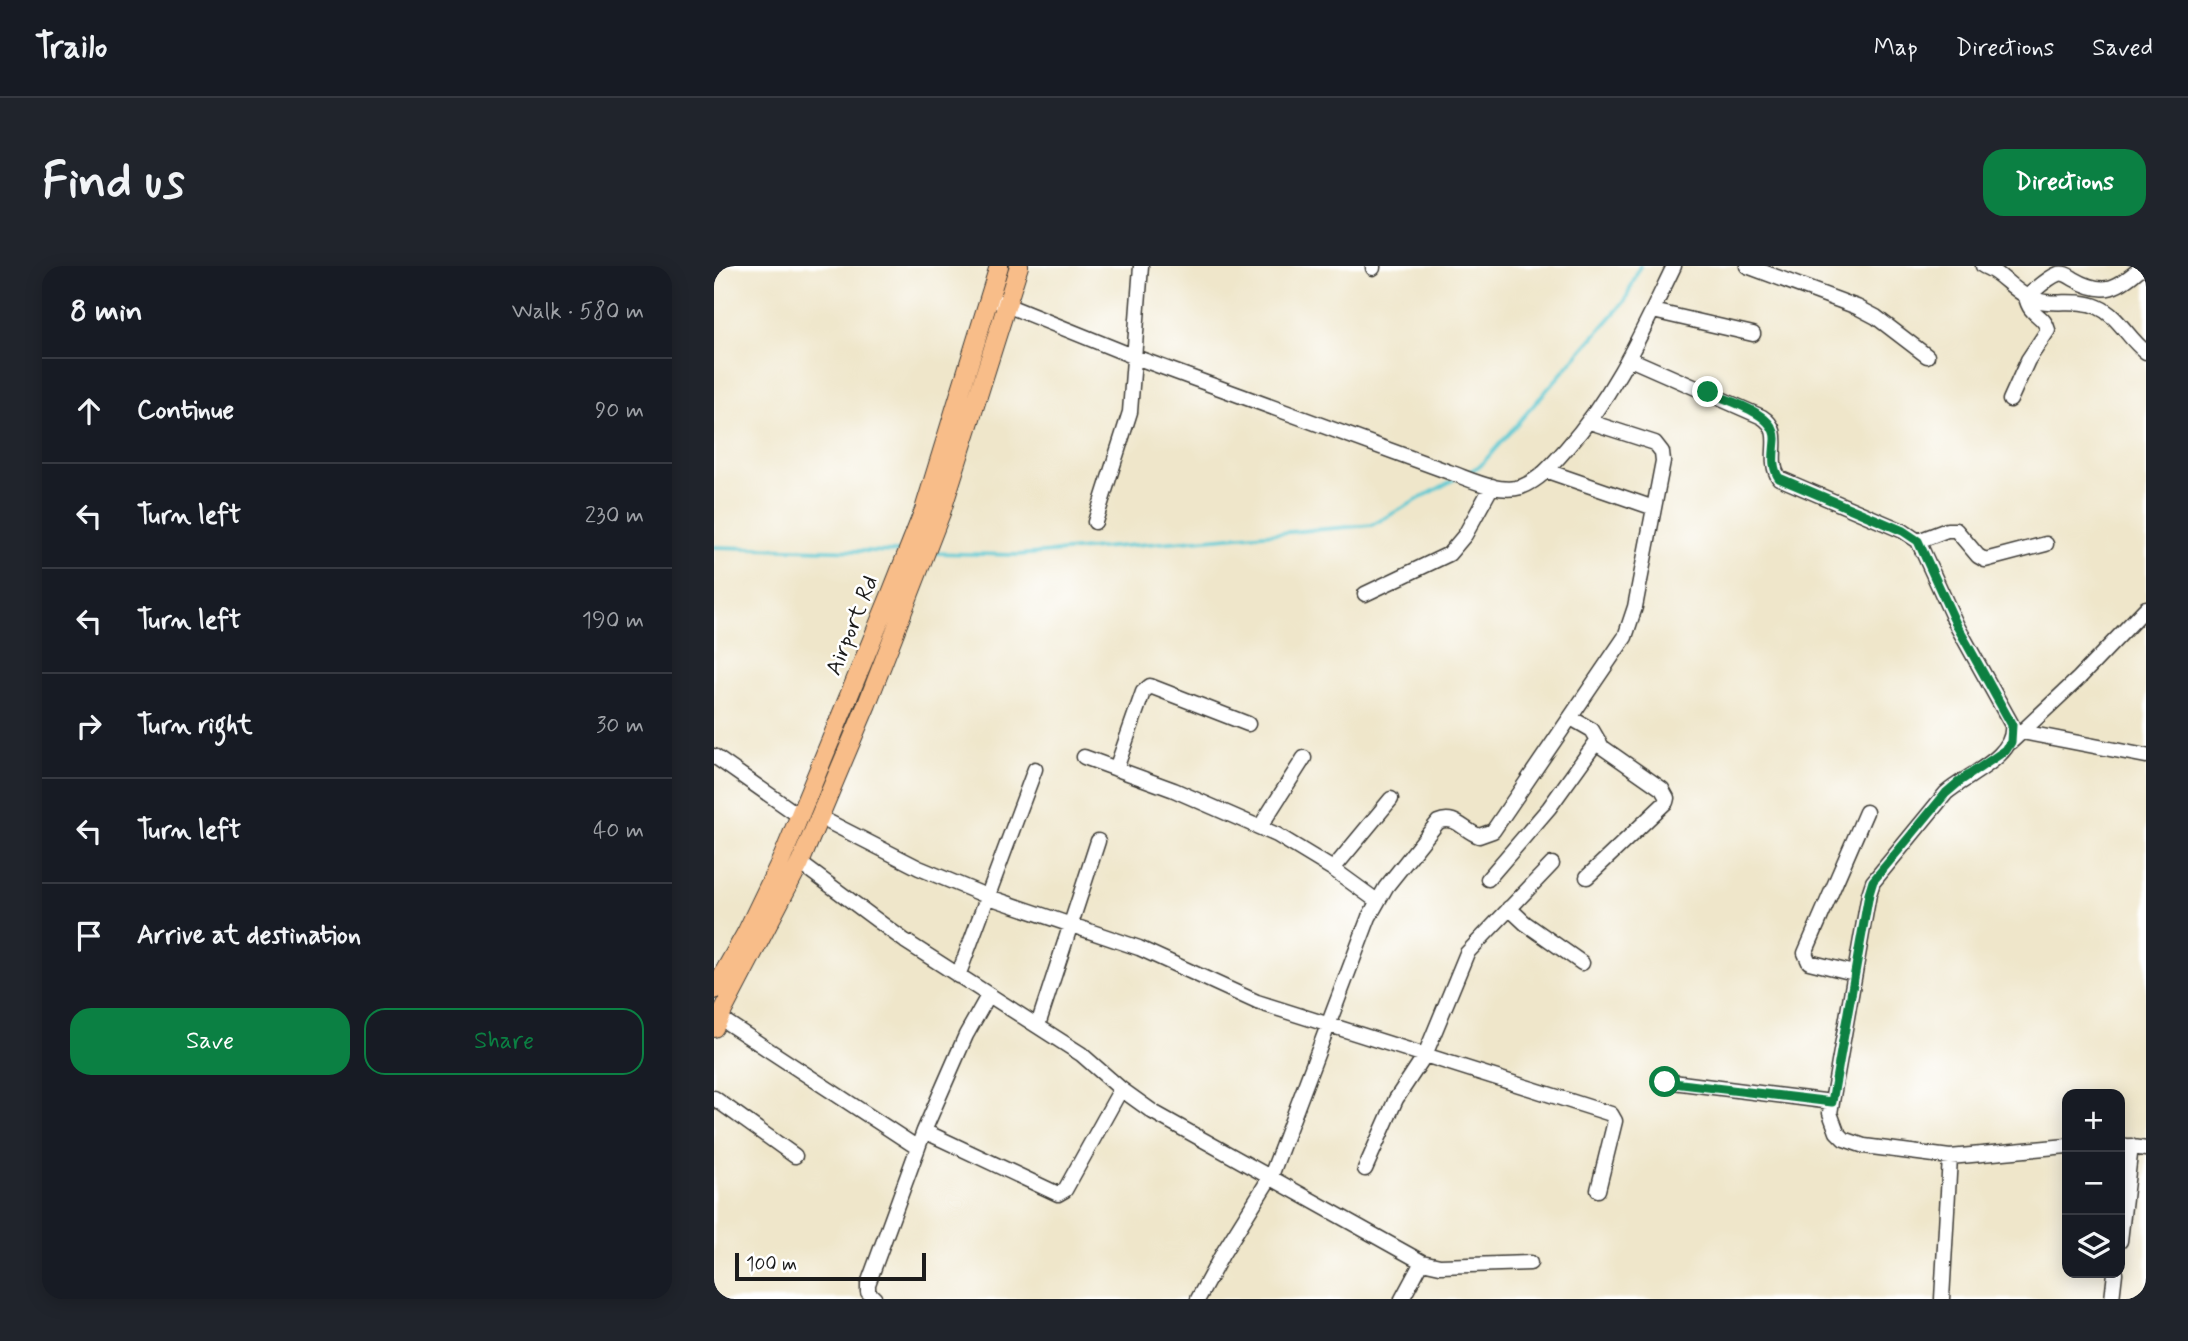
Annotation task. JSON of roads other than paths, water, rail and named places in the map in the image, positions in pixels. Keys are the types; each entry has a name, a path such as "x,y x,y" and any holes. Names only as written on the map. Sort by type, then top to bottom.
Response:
{"main road":[{"name":"Airport Rd","path":"714,990 746,933 783,856 798,815 897,600 933,511 999,266"},
{"path":"933,511 1019,266"},
{"path":"717,1023 800,863 867,704 897,600"}],"street":[{"path":"1095,522 1130,412 1141,266"},
{"path":"989,298 1135,357 1449,472 1492,486 1520,487 1547,471 1590,422 1630,359 1674,266"},
{"path":"1747,266 1857,307 1876,317 1927,356"},
{"path":"1983,266 1994,271 2026,297 2042,302 2072,301 2097,307 2113,317 2146,352"},
{"path":"2026,297 2059,274 2066,274 2087,287 2102,289 2125,282 2143,266"},
{"path":"2010,400 2024,367 2048,330 2045,321 2030,310 2026,297"},
{"path":"1653,311 1753,334"},
{"path":"1630,359 1762,416 1769,421 1775,434 1773,463 1779,478 1903,531 1918,541 1957,626 2008,715 2016,737"},
{"path":"1198,1299 1227,1245 1271,1177 1377,901 1438,822 1448,818 1479,836 1493,831 1617,651 1632,621 1663,461 1659,446 1590,422"},
{"path":"1547,471 1654,508"},
{"path":"1365,594 1449,554 1465,536 1492,486"},
{"path":"1918,541 1947,530 1956,530 1978,556 1989,560 2046,544"},
{"path":"2062,1146 1950,1157 1856,1144 1837,1132 1830,1113 1873,881 1946,793 2006,750 2146,608"},
{"path":"1116,769 1143,692 1150,686 1248,724"},
{"path":"1571,718 1592,730 1602,747 1662,789 1667,798 1666,802 1587,877"},
{"path":"2016,737 2146,756"},
{"path":"1488,879 1549,807 1597,741"},
{"path":"714,756 798,815"},
{"path":"1084,757 1182,793 1287,840 1377,901"},
{"path":"1259,827 1304,758"},
{"path":"958,976 1035,769"},
{"path":"1333,870 1391,799"},
{"path":"1854,973 1810,962 1805,953 1866,812"},
{"path":"819,817 898,859 989,897 1139,948 1257,1002 1611,1114 1615,1121 1598,1190"},
{"path":"1038,1025 1098,841"},
{"path":"800,863 905,942 1082,1054 1121,1089 1169,1122 1422,1262 1440,1266 1530,1263"},
{"path":"1365,1169 1396,1099 1425,1055 1467,954 1552,864"},
{"path":"1509,908 1525,923 1582,963"},
{"path":"875,1299 868,1292 868,1284 924,1131 966,1035 988,996"},
{"path":"717,1023 918,1148"},
{"path":"1665,1082 1832,1102"},
{"path":"924,1131 1058,1194 1065,1190 1121,1089"},
{"path":"714,1098 795,1156"},
{"path":"2125,1146 2146,1149"},
{"path":"2121,1215 2125,1152"},
{"path":"1942,1299 1950,1157"},
{"path":"1402,1299 1422,1262"},
{"path":"2112,1299 2114,1278"}],"waterway":[{"path":"1465,474 1481,465 1625,301 1640,266"},
{"path":"930,553 1018,555 1372,525 1455,479"},
{"path":"714,547 901,552"}]}
